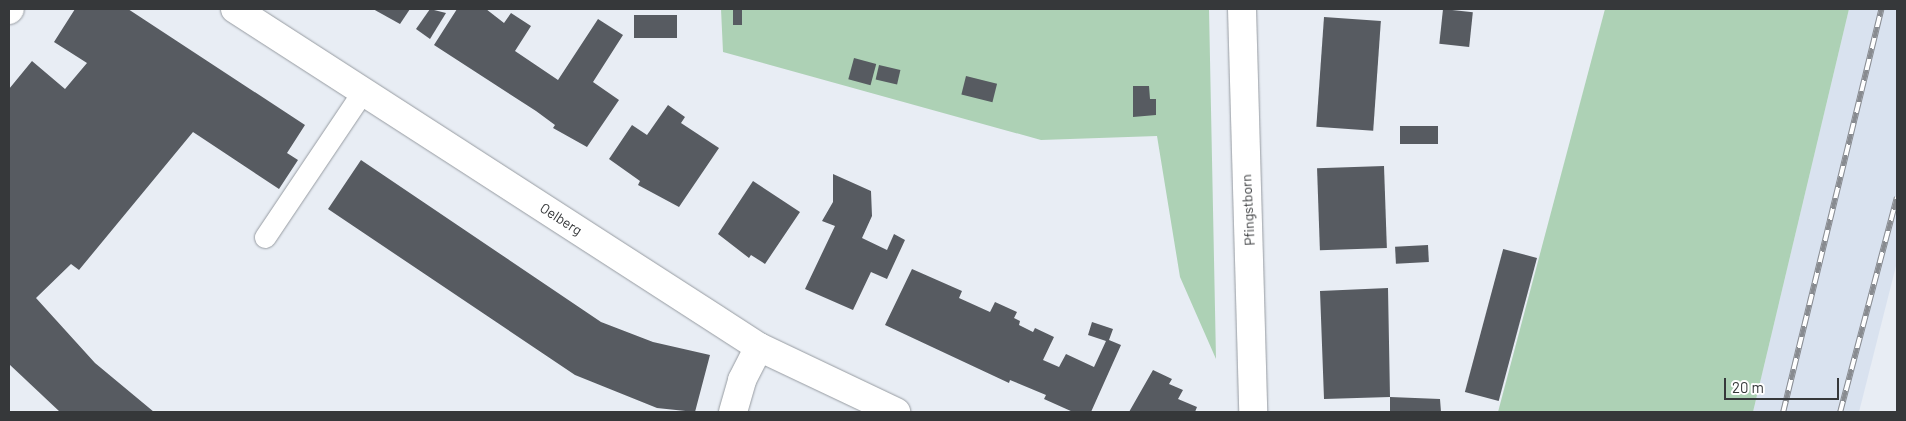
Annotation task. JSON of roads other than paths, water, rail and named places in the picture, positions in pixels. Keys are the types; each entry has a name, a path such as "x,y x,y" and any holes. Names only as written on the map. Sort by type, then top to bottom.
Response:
{"street":[{"name":"Oelberg","path":"235,9 759,347 896,412"},
{"name":"Pfingstborn","path":"1242,9 1253,412"},
{"path":"733,412 742,380 759,347"}],"lane":[{"path":"265,237 363,91"}],"railway":[{"path":"1783,412 1881,9"},
{"path":"1840,412 1897,197"}]}
